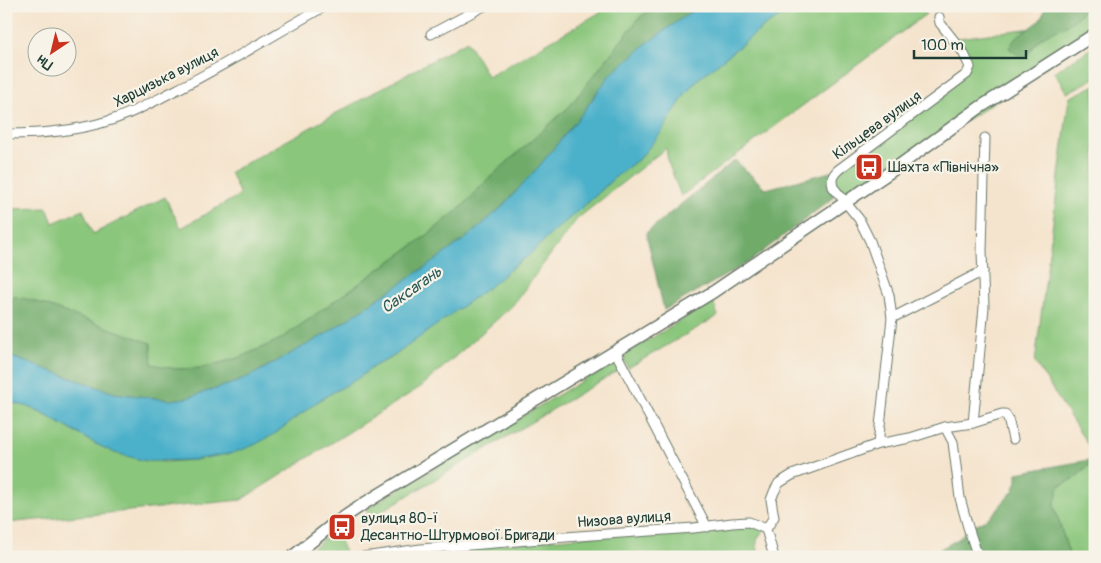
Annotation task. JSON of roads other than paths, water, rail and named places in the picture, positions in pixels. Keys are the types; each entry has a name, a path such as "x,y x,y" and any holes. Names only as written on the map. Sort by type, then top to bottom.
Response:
{"street":[{"name":"Харцизька вулиця","path":"6,134 24,134 107,122 137,110 201,77 325,6"},
{"path":"432,34 478,8"},
{"name":"Кільцева вулиця","path":"878,444 892,318 889,295 870,241 859,219 833,187 831,181 832,176 967,74 970,67 967,59 940,23 939,17"},
{"path":"292,557 330,526 365,503 713,292 979,108 1095,34"},
{"path":"973,423 984,307 985,138"},
{"path":"892,318 983,271"},
{"path":"615,352 707,527"},
{"path":"774,557 766,529 774,517 771,500 779,483 785,478 878,444 910,438 945,427 973,423 995,415 1005,414 1013,439"},
{"path":"945,427 953,442 960,498 978,557"},
{"name":"Низова вулиця","path":"363,557 421,549 707,527 732,523 749,522 766,529"}],"water":[{"name":"Саксагань","path":"699,6 798,6 766,25 697,80 686,93 660,134 640,158 614,178 528,256 493,284 391,358 374,366 357,379 321,399 273,435 233,453 194,460 146,461 115,453 29,407 6,401 6,355 114,393 171,400 186,398 237,382 326,334 433,262 470,235 501,208 540,165 581,115 609,76 647,43"}],"place":[{"name":"Шахта «Північна»","path":"869,167"},
{"name":"вулиця 80-ї Десантно-Штурмової Бригади","path":"342,527"}]}
